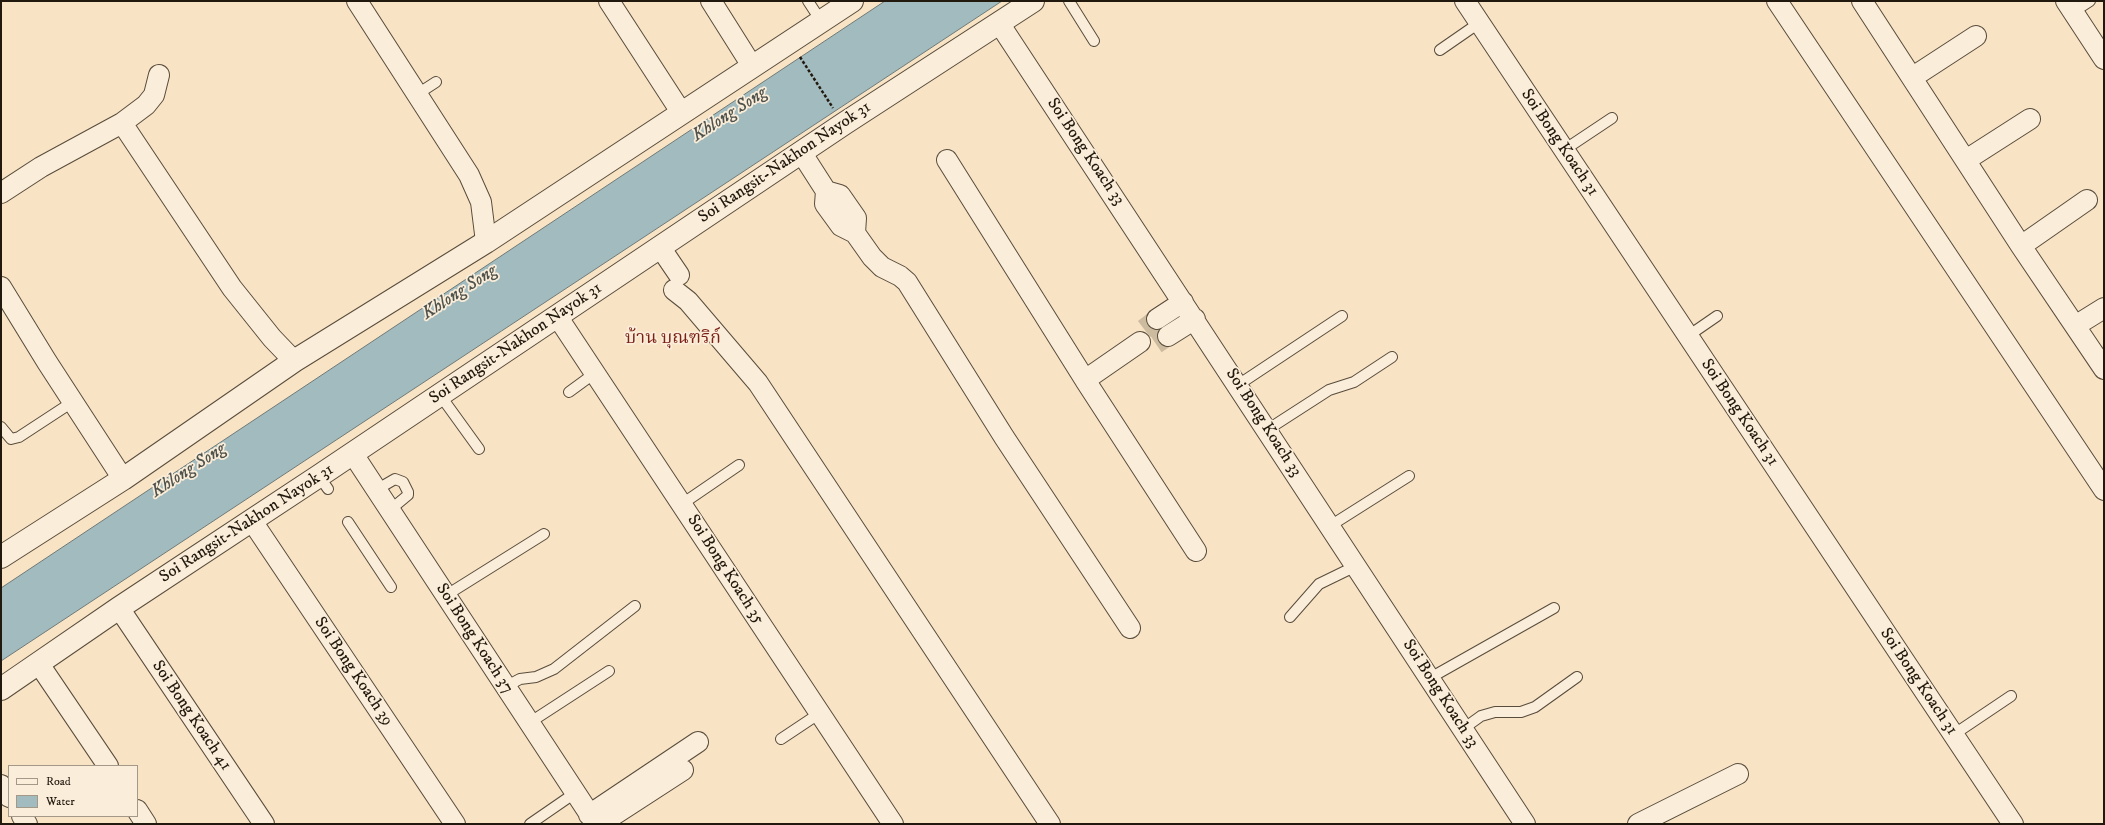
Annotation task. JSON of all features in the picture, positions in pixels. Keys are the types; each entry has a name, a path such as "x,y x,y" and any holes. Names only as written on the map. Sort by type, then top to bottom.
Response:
{"street":[{"path":"357,1 476,189 481,202 486,242"},
{"path":"609,1 681,112"},
{"path":"711,1 752,66"},
{"path":"1,557 123,478 294,361 486,242 681,112 852,1"},
{"name":"Soi Rangsit-Nakhon Nayok 31","path":"1,689 119,608 252,521 324,483 353,454 801,152 1033,1"},
{"name":"Soi Bong Koach 31","path":"1465,1 2013,824"},
{"path":"1778,1 2104,490"},
{"path":"1862,1 1913,77 2021,246 2104,369"},
{"path":"2070,6 2104,59"},
{"name":"Soi Bong Koach 33","path":"998,23 1195,319 1525,824"},
{"path":"1913,77 1976,36"},
{"path":"1,193 41,167 122,123 146,105 154,95 160,75"},
{"path":"1966,160 2030,119"},
{"path":"122,123 232,288 272,338 294,361"},
{"path":"801,152 826,191 825,204 841,226 855,233 882,267 900,276 910,286 1004,437 1130,628"},
{"path":"947,160 1085,380 1196,551"},
{"path":"2021,246 2087,200"},
{"path":"654,250 678,286 758,383 1050,824"},
{"path":"1,287 47,362 74,401 123,478"},
{"path":"1085,380 1153,334 1183,302"},
{"path":"2075,326 2104,308"},
{"name":"Soi Bong Koach 35","path":"557,316 893,824"},
{"path":"1153,334 1195,319"},
{"name":"Soi Bong Koach 37","path":"353,454 505,687 595,821"},
{"name":"Soi Bong Koach 39","path":"252,521 455,824"},
{"name":"Soi Bong Koach 41","path":"119,608 264,824"},
{"path":"39,664 107,765"},
{"path":"595,821 698,742"},
{"path":"595,821 683,770"},
{"path":"1638,824 1738,774"},
{"path":"1,785 8,796"},
{"path":"138,812 146,824"}],"lane":[{"path":"808,1 821,21"},
{"path":"1069,1 1094,41"},
{"path":"2070,6 2090,1"},
{"path":"1440,50 1479,23"},
{"path":"416,95 436,82"},
{"path":"1564,150 1612,118"},
{"path":"1238,386 1342,316"},
{"path":"1688,336 1717,316"},
{"path":"1267,430 1329,390 1354,382 1392,357"},
{"path":"568,392 595,373"},
{"path":"440,395 479,449"},
{"path":"1,427 11,438 19,437 74,401"},
{"path":"682,504 739,465"},
{"path":"1330,526 1409,476"},
{"path":"376,490 395,479 403,482 408,495 390,510"},
{"path":"348,522 391,587"},
{"path":"446,596 544,534"},
{"path":"1290,617 1319,584 1356,566"},
{"path":"505,687 520,679 536,677 554,669 635,606"},
{"path":"1430,678 1554,608"},
{"path":"529,723 609,671"},
{"path":"1463,729 1481,716 1495,712 1521,712 1535,707 1577,677"},
{"path":"1954,735 2011,696"},
{"path":"781,739 820,713"},
{"path":"530,824 575,793"}],"path":[{"path":"796,51 837,114"}],"water":[{"name":"Khlong Song","path":"885,1 1002,1 1,661 1,588"}],"tunnel":[{"path":"1144,329 1157,319"},
{"path":"1156,344 1168,336"}],"district":[{"name":"บ้าน บุณฑริก์","path":"673,339"}]}
